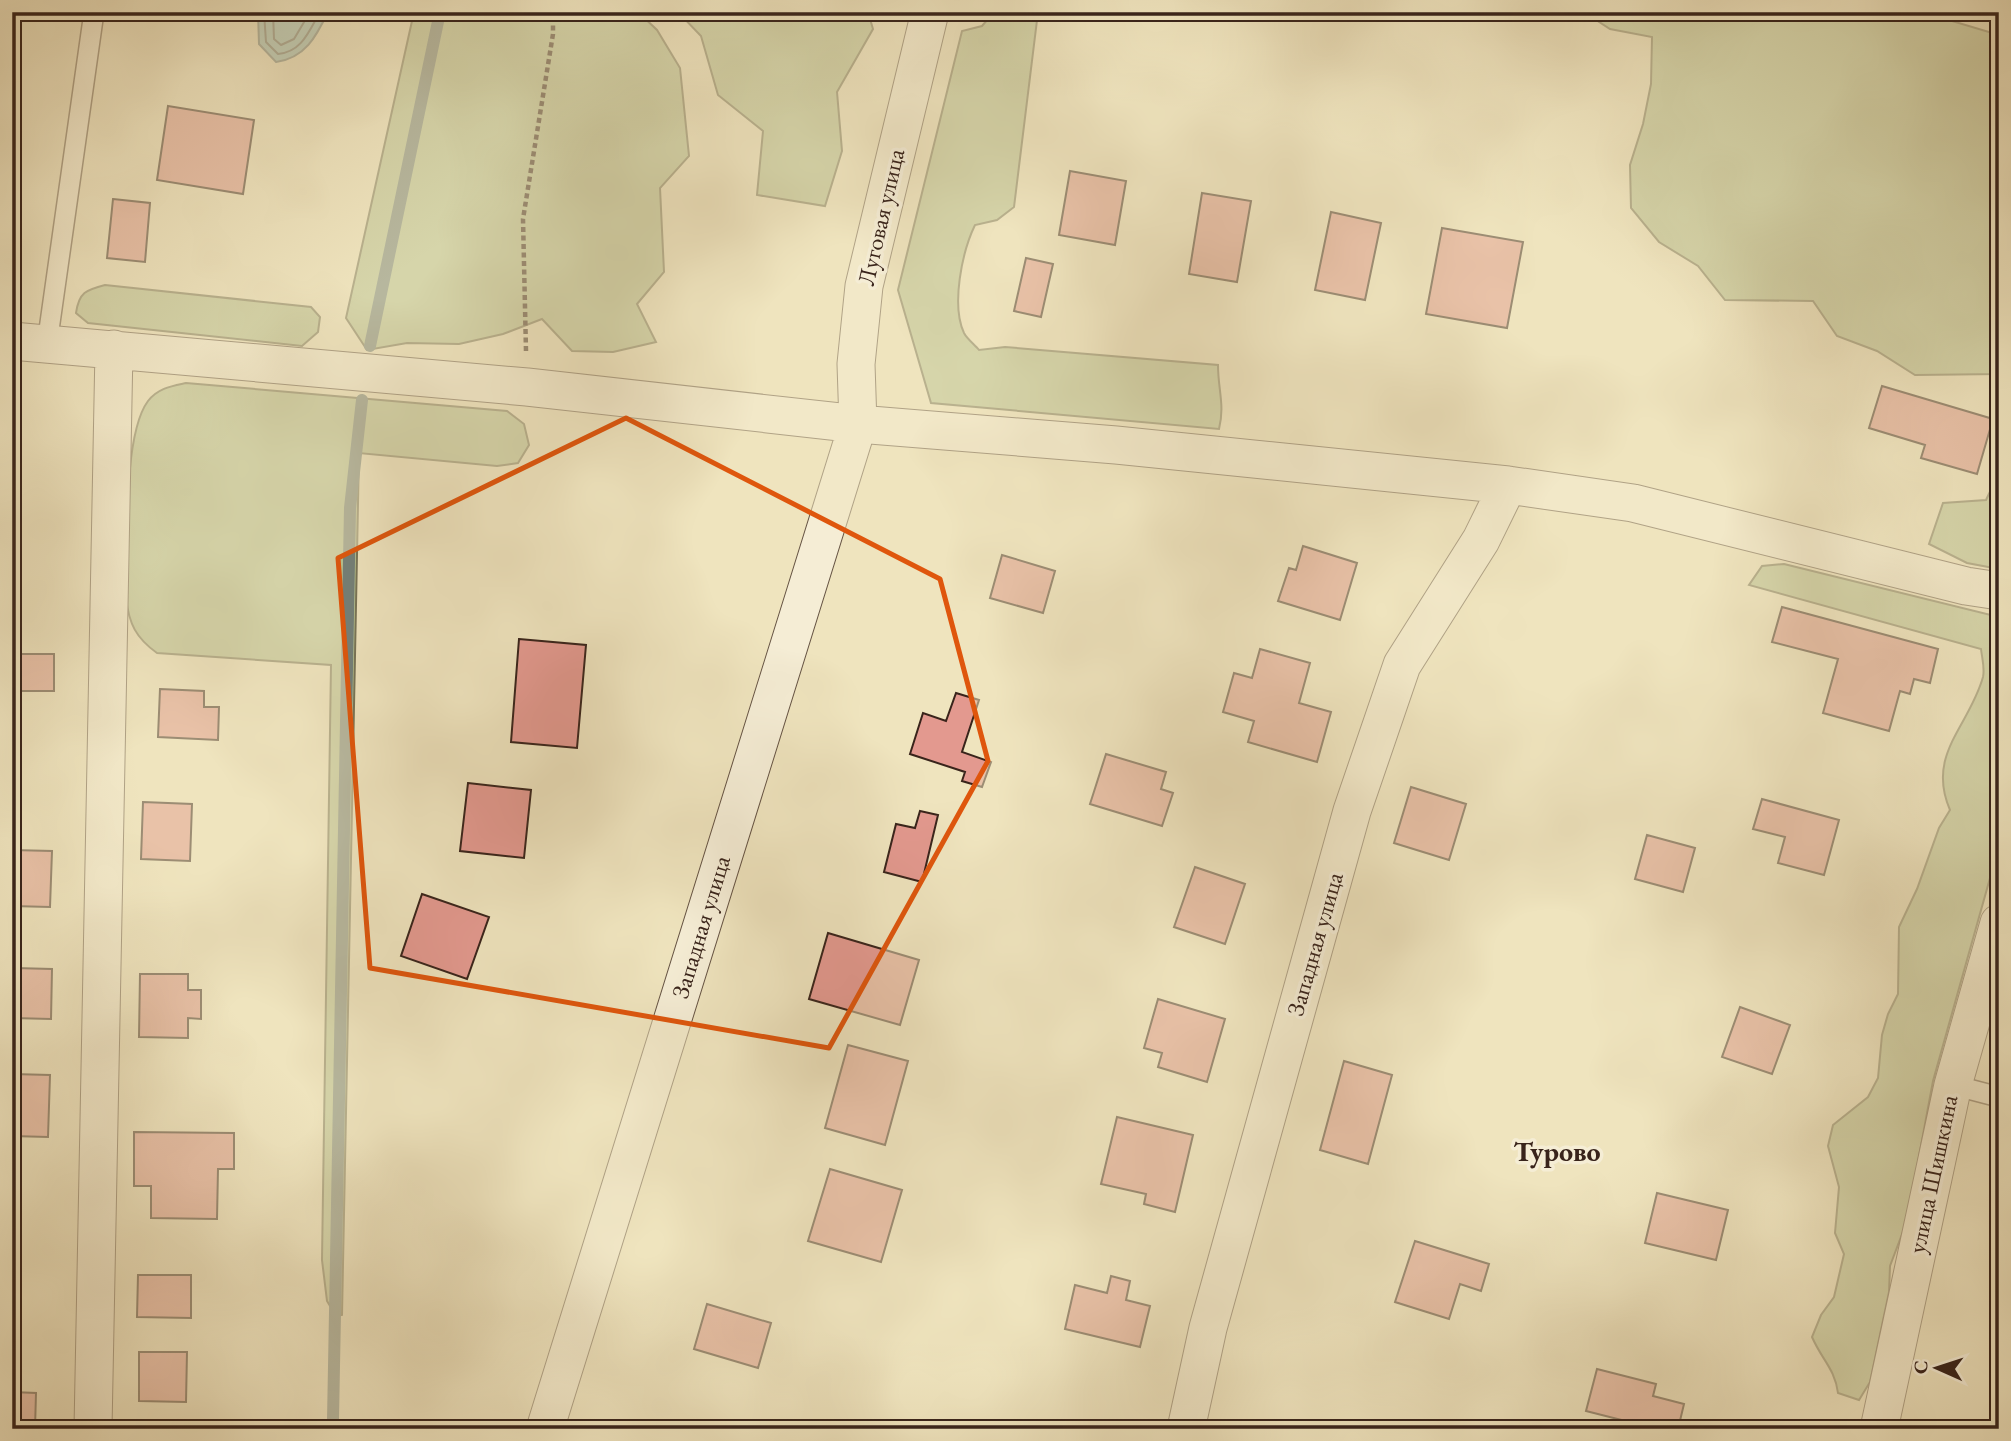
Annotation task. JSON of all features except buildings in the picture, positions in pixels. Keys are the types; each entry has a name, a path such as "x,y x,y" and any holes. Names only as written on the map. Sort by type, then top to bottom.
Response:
{"street":[{"name":"Луговая улица","path":"858,424 856,364 864,286 930,12"},
{"path":"30,342 527,387 858,424 1116,444 1508,485 1633,503 1966,586 1999,591"},
{"path":"93,1429 114,349"},
{"name":"Западная улица","path":"545,1429 858,424"},
{"name":"Западная улица","path":"1186,1429 1208,1328 1352,811 1402,665 1481,540 1508,485"},
{"name":"улица Шишкина","path":"1879,1429 1952,1085 1999,923"}],"lane":[{"path":"30,342 94,12"},
{"path":"1952,1085 1999,1097"}],"path":[{"path":"527,387 523,219 553,34 552,12"}],"highlighted area":[{"path":"626,418 940,579 988,761 829,1048 370,968 338,558"}],"green space":[{"path":"414,12 638,12 657,30 680,68 689,156 660,188 664,272 637,304 656,342 613,352 572,351 542,319 503,334 459,344 407,343 367,350 346,318"},
{"path":"678,12 868,12 873,29 837,92 842,151 825,206 757,195 763,131 718,95 701,36"},
{"path":"994,12 1038,12 1014,207 997,220 975,225 970,236 962,264 958,294 960,321 964,333 979,350 1005,347 1218,365 1221,405 1219,429 931,403 898,290 962,31 982,26"},
{"path":"1584,12 1922,12 1999,35 1999,374 1915,375 1877,351 1837,336 1813,301 1725,300 1698,266 1659,242 1631,208 1630,165 1643,124 1651,84 1652,37 1610,29"},
{"path":"105,285 311,307 320,317 318,332 302,346 88,323 76,313 79,300 88,291"},
{"path":"186,383 507,411 524,424 529,445 518,463 497,466 359,453 342,1315 336,1316 327,1301 322,1260 331,665 157,653 135,630 126,598 128,495 134,440 148,401 166,388"},
{"path":"1999,473 1999,569 1967,563 1929,544 1943,503 1986,500"},
{"path":"1784,564 1999,617 1999,846 1933,1081 1907,1221 1890,1266 1889,1292 1870,1382 1859,1400 1838,1393 1831,1371 1812,1337 1821,1315 1834,1297 1844,1254 1835,1233 1839,1187 1828,1146 1833,1125 1868,1097 1878,1078 1882,1035 1898,994 1899,927 1917,889 1939,828 1950,810 1944,790 1946,756 1977,695 1984,667 1981,649 1749,585 1762,566"}],"water":[{"path":"258,12 328,12 314,38 302,51 276,62 259,44"}],"waterway":[{"path":"370,346 440,12"},
{"path":"333,1420 350,508 362,400"}],"district":[{"name":"Турово","path":"1557,1151"}]}
